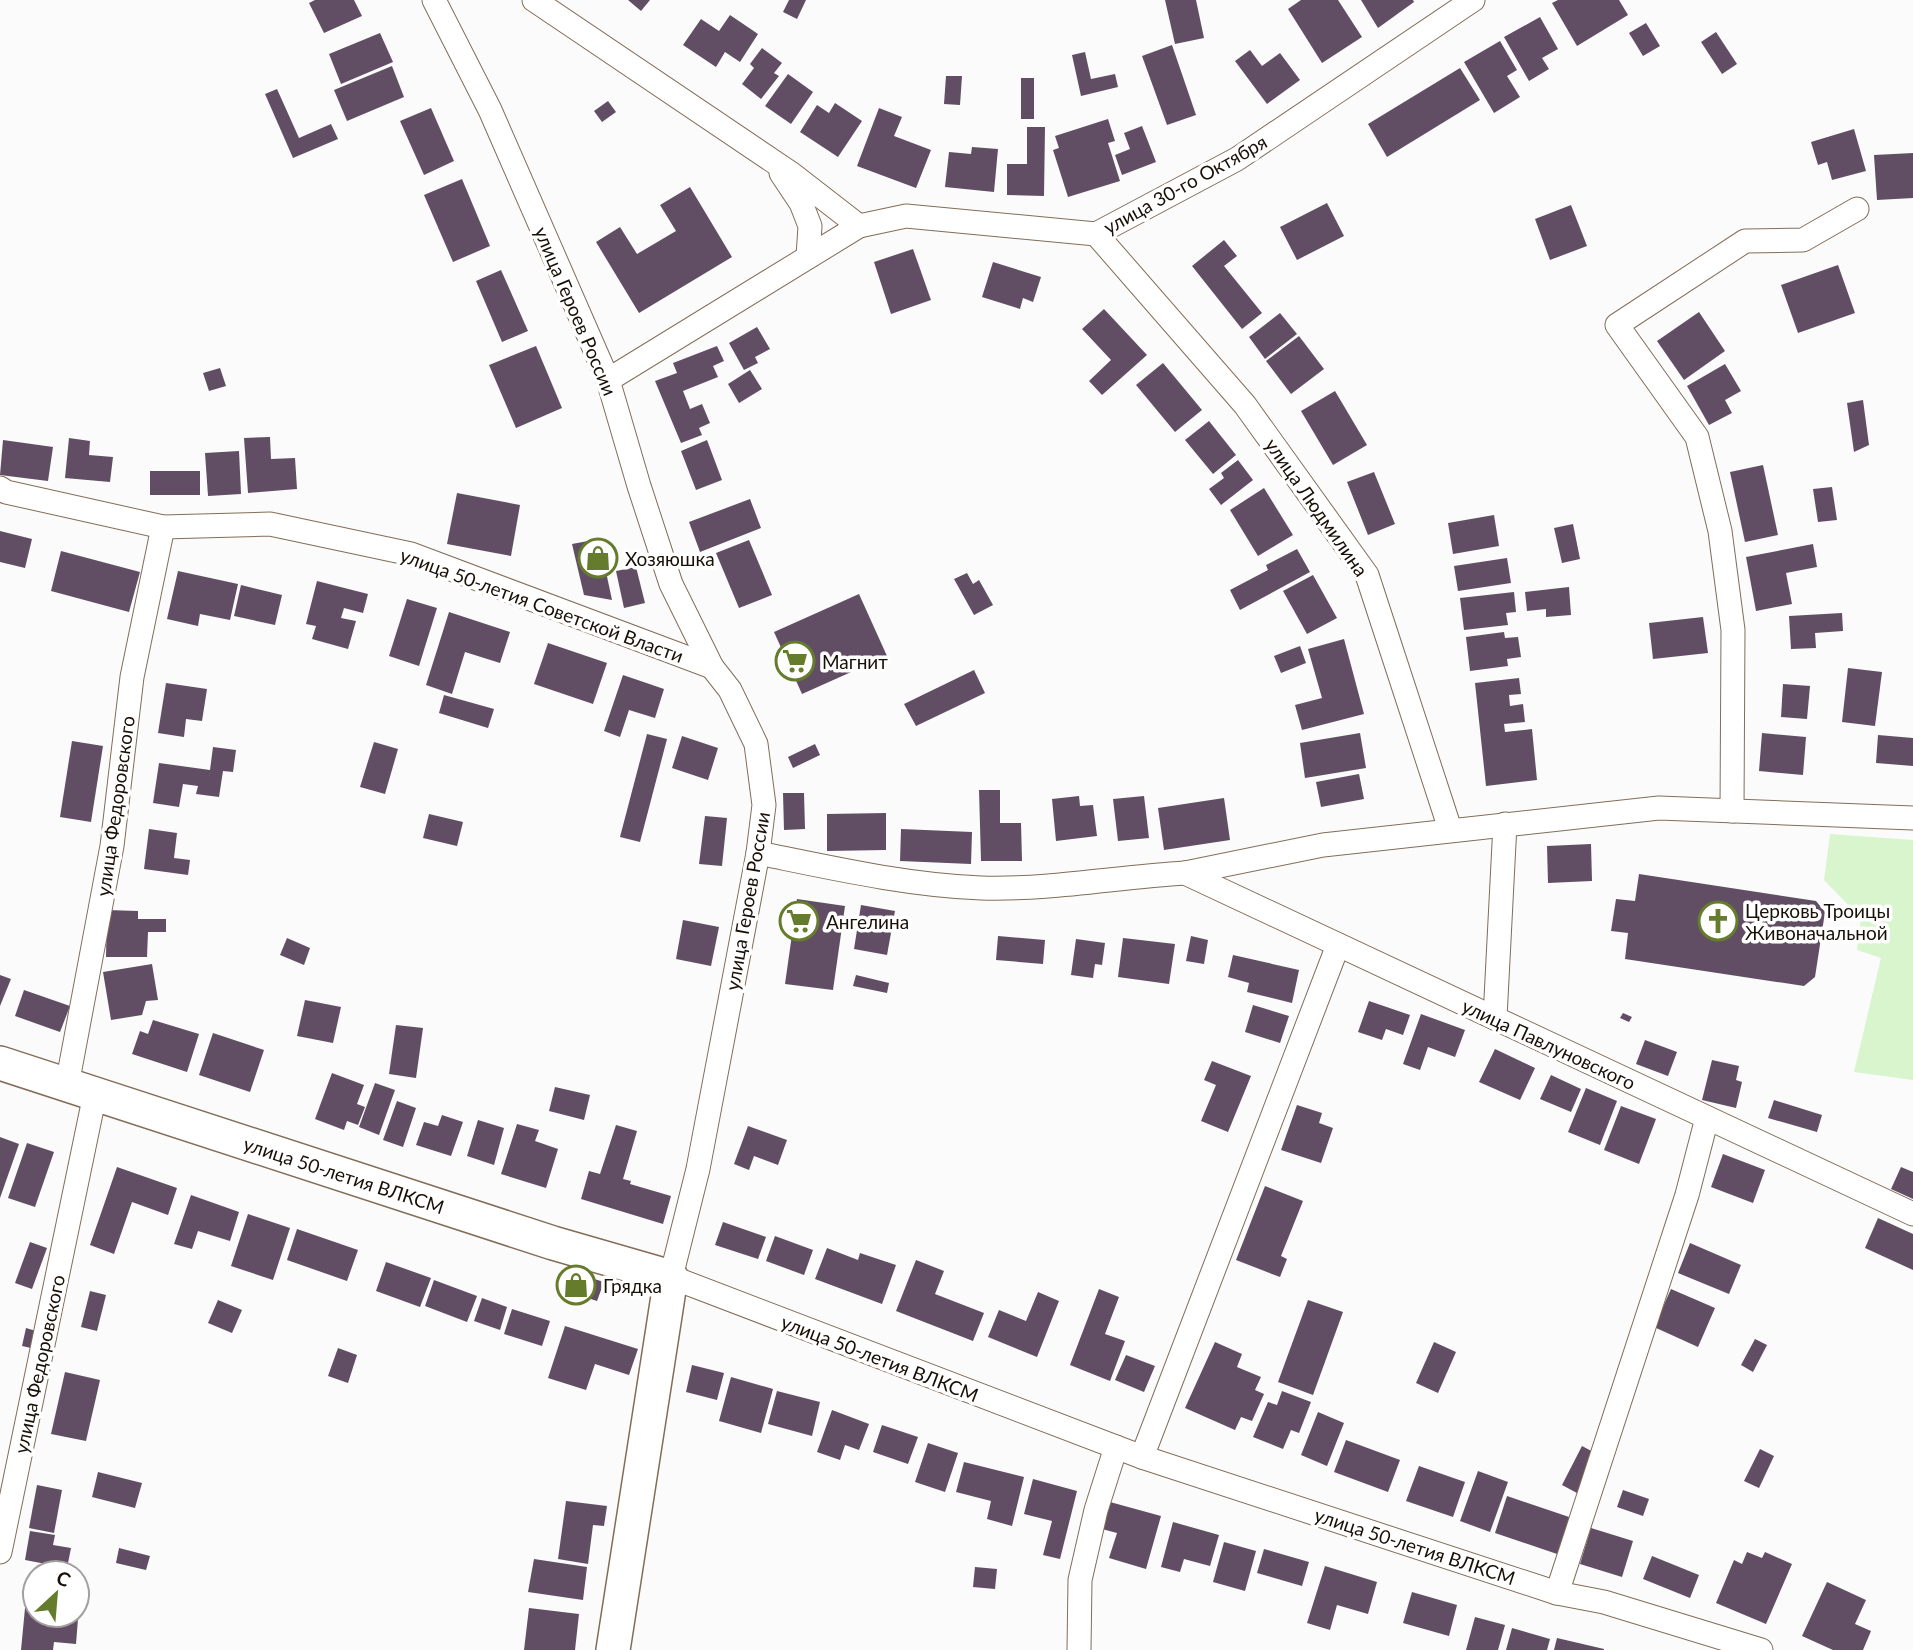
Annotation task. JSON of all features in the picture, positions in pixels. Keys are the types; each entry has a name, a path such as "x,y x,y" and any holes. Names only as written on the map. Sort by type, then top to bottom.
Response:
{"street":[{"name":"улица Героев России","path":"434,0 489,110 608,380 671,584 712,667 730,690 756,744 764,805 758,853 698,1169 671,1278"},
{"path":"534,0 774,161 859,226"},
{"name":"улица 30-го Октября","path":"608,380 859,226 906,216 1096,234 1237,159 1473,0"},
{"path":"774,161 801,202 810,226 808,257"},
{"path":"1732,811 1732,630 1716,518 1697,437 1617,325 1745,241 1803,240 1857,209"},
{"name":"улица Людмилина","path":"1096,234 1245,405 1367,575 1450,829"},
{"name":"улица 50-летия Советской Власти","path":"0,488 5,492 163,527 270,524 411,554 712,667"},
{"name":"улица Федоровского","path":"0,1552 81,1089 132,677 163,527"},
{"name":"улица Павлуновского","path":"758,853 880,878 981,888 1056,887 1185,873 1323,845 1659,808 1913,818"},
{"path":"1495,1018 1505,824"},
{"name":"улица Павлуновского","path":"1185,873 1913,1214"},
{"path":"1142,1457 1338,945"},
{"name":"улица 50-летия ВЛКСМ","path":"0,1063 552,1243 671,1278 1142,1457 1557,1593 1604,1602 1761,1650"},
{"path":"1557,1593 1687,1195 1707,1118"},
{"path":"613,1650 671,1278"},
{"path":"1079,1650 1080,1580 1096,1510 1116,1447"}],"green space":[{"path":"1830,834 1913,840 1913,1080 1854,1072 1881,958 1857,950 1861,918 1824,880"}],"building":[{"path":"315,0 354,0 362,16 324,33 309,3"},
{"path":"628,0 650,0 641,11"},
{"path":"789,0 806,0 797,19 783,12"},
{"path":"1165,0 1196,0 1204,38 1175,44"},
{"path":"1301,0 1338,0 1362,37 1322,63 1288,9"},
{"path":"1361,0 1413,0 1414,2 1378,28"},
{"path":"1558,0 1619,0 1628,15 1577,46 1552,3"},
{"path":"730,15 758,34 740,62 725,52 716,67 683,45 701,19 719,31"},
{"path":"1540,17 1558,49 1542,58 1549,69 1529,81 1504,37"},
{"path":"1646,23 1660,46 1643,56 1629,33"},
{"path":"1716,32 1737,64 1722,74 1701,42"},
{"path":"380,33 393,62 341,84 329,54"},
{"path":"1500,41 1517,70 1507,76 1520,97 1494,113 1464,62"},
{"path":"1172,45 1196,115 1167,125 1142,56"},
{"path":"762,48 782,63 774,73 779,76 761,99 742,84 754,68 750,64"},
{"path":"1250,50 1262,66 1280,53 1300,80 1267,104 1235,61"},
{"path":"1085,52 1091,79 1115,74 1118,87 1081,96 1072,55"},
{"path":"392,66 404,97 347,121 334,90"},
{"path":"1460,68 1480,100 1387,157 1368,124"},
{"path":"788,74 813,92 791,124 765,106"},
{"path":"946,76 962,76 960,105 944,104"},
{"path":"1021,78 1034,78 1034,119 1021,119"},
{"path":"277,89 299,138 331,124 338,139 293,158 265,94"},
{"path":"608,101 616,112 602,122 594,111"},
{"path":"835,103 862,121 838,157 800,132 817,105 829,113"},
{"path":"431,108 454,161 424,175 400,121"},
{"path":"879,108 902,117 894,136 931,150 916,188 857,166"},
{"path":"1108,119 1115,141 1108,143 1120,181 1068,197 1053,150 1059,148 1055,136"},
{"path":"1142,126 1156,162 1122,175 1115,155 1130,149 1124,133"},
{"path":"1027,127 1045,127 1044,196 1007,195 1007,164 1027,164"},
{"path":"1854,129 1866,171 1832,180 1827,162 1818,165 1811,142"},
{"path":"972,147 998,149 994,192 945,187 949,152 971,154"},
{"path":"1913,153 1913,198 1877,200 1874,155"},
{"path":"462,179 490,246 453,262 424,195"},
{"path":"690,187 732,257 639,313 596,242 620,227 637,254 676,231 660,205"},
{"path":"1327,203 1344,236 1297,260 1280,227"},
{"path":"1571,205 1587,246 1550,260 1535,219"},
{"path":"1224,240 1237,256 1224,266 1262,313 1242,329 1192,266"},
{"path":"913,249 931,300 891,314 874,262"},
{"path":"993,262 1041,277 1033,302 1023,298 1020,309 982,297"},
{"path":"1838,265 1855,313 1798,333 1781,285"},
{"path":"501,270 528,331 502,342 476,281"},
{"path":"1104,309 1147,355 1102,395 1089,381 1111,360 1082,329"},
{"path":"1699,312 1725,351 1684,380 1657,341"},
{"path":"1280,313 1297,334 1265,359 1249,337"},
{"path":"757,327 770,349 755,357 758,363 744,370 729,343"},
{"path":"1299,336 1324,369 1291,394 1266,361"},
{"path":"536,346 562,408 516,428 489,365"},
{"path":"717,346 724,361 713,366 718,377 683,391 690,409 702,404 710,423 699,428 702,435 681,443 655,381 677,373 673,363"},
{"path":"1163,363 1202,410 1175,432 1136,385"},
{"path":"1725,364 1741,391 1725,400 1732,413 1709,425 1687,386"},
{"path":"220,368 226,386 209,391 203,373"},
{"path":"750,370 762,389 739,403 728,384"},
{"path":"1335,391 1367,445 1333,465 1301,411"},
{"path":"1863,400 1869,445 1854,452 1847,403"},
{"path":"1209,421 1236,455 1213,474 1185,440"},
{"path":"270,437 271,459 295,458 297,489 248,493 244,438"},
{"path":"69,438 90,441 89,455 113,457 110,482 65,478"},
{"path":"3,440 53,447 48,481 0,475"},
{"path":"707,440 722,480 696,490 681,451"},
{"path":"239,451 241,494 208,496 205,453"},
{"path":"1238,460 1253,480 1221,505 1209,489 1224,478 1221,473"},
{"path":"1763,465 1778,535 1745,542 1730,472"},
{"path":"150,471 200,471 200,495 150,495"},
{"path":"1374,472 1395,524 1368,535 1347,482"},
{"path":"1832,487 1837,520 1818,522 1813,489"},
{"path":"1264,488 1293,535 1258,556 1230,510"},
{"path":"457,493 520,505 511,556 447,544"},
{"path":"750,499 761,528 700,552 689,522"},
{"path":"1494,515 1499,546 1453,554 1448,523"},
{"path":"1573,524 1580,559 1562,563 1554,528"},
{"path":"0,531 32,539 25,568 0,562"},
{"path":"599,539 612,600 584,595 572,544"},
{"path":"749,540 772,595 739,608 716,553"},
{"path":"1813,544 1817,567 1786,573 1792,604 1756,611 1746,557"},
{"path":"1297,549 1310,572 1240,610 1230,590 1268,570 1266,565"},
{"path":"61,551 140,572 129,612 51,591"},
{"path":"1507,558 1511,583 1458,591 1454,566"},
{"path":"636,567 645,603 624,608 616,571"},
{"path":"178,571 238,584 230,620 200,614 198,626 167,619"},
{"path":"967,573 973,584 979,580 993,605 974,615 954,579"},
{"path":"1313,575 1337,618 1307,634 1283,591"},
{"path":"317,581 368,594 363,613 344,608 341,618 356,621 348,649 312,639 316,626 306,624"},
{"path":"241,585 282,595 275,625 234,616"},
{"path":"1569,587 1571,615 1546,617 1546,609 1527,611 1525,592"},
{"path":"1514,592 1516,612 1506,613 1508,625 1464,630 1460,598"},
{"path":"859,594 887,656 802,694 774,632"},
{"path":"407,599 437,608 419,666 389,656"},
{"path":"449,612 510,632 500,663 465,652 452,694 426,685"},
{"path":"1842,613 1843,631 1815,633 1816,648 1791,649 1789,616"},
{"path":"1703,617 1708,653 1653,659 1649,623"},
{"path":"1504,632 1505,638 1518,637 1521,657 1507,659 1508,666 1470,671 1466,637"},
{"path":"1344,639 1364,714 1302,730 1295,705 1322,698 1308,649"},
{"path":"548,643 607,663 593,704 534,684"},
{"path":"1300,646 1306,663 1281,673 1274,656"},
{"path":"1848,668 1882,672 1875,726 1842,722"},
{"path":"974,670 985,693 916,726 904,704"},
{"path":"623,675 664,689 655,718 629,710 620,737 604,731"},
{"path":"1519,678 1521,694 1509,695 1510,706 1523,704 1525,722 1504,724 1505,732 1532,729 1537,780 1486,786 1475,683"},
{"path":"166,683 207,689 202,721 186,719 184,737 158,733"},
{"path":"1783,684 1810,686 1807,719 1781,717"},
{"path":"444,695 494,709 488,728 439,713"},
{"path":"1360,733 1366,768 1305,778 1300,743"},
{"path":"1762,733 1806,737 1803,775 1759,771"},
{"path":"647,734 667,739 640,842 620,837"},
{"path":"1878,735 1913,738 1913,766 1876,763"},
{"path":"682,736 718,748 708,780 672,768"},
{"path":"72,741 103,746 91,822 60,817"},
{"path":"374,742 398,749 385,794 360,787"},
{"path":"815,744 820,755 793,768 788,757"},
{"path":"213,747 236,750 233,772 223,771 219,797 196,794 198,786 183,784 179,807 153,803 159,763 210,770"},
{"path":"1359,774 1364,799 1321,807 1316,782"},
{"path":"979,790 1000,790 1000,823 1021,823 1022,861 981,861"},
{"path":"783,793 804,793 805,829 784,830"},
{"path":"1079,796 1080,806 1093,805 1097,836 1056,841 1052,799"},
{"path":"1144,796 1149,838 1118,841 1113,799"},
{"path":"1224,798 1230,840 1164,850 1158,808"},
{"path":"886,813 886,850 827,851 827,814"},
{"path":"429,814 463,822 457,846 423,838"},
{"path":"705,816 727,818 722,866 699,864"},
{"path":"149,829 177,833 174,858 190,860 188,875 144,869"},
{"path":"901,829 972,832 971,864 900,861"},
{"path":"1591,844 1592,881 1548,883 1547,846"},
{"name":"Церковь Троицы Живоначальной","path":"1639,874 1816,901 1825,912 1815,977 1804,986 1625,959 1628,933 1611,931 1616,899 1635,901"},
{"path":"797,899 845,906 833,990 785,984"},
{"path":"861,905 895,911 887,955 854,949"},
{"path":"107,910 138,911 138,919 166,919 166,932 148,932 147,957 106,957"},
{"path":"683,920 719,927 711,966 676,959"},
{"path":"998,936 1045,940 1043,964 996,960"},
{"path":"1191,936 1208,940 1204,964 1186,961"},
{"path":"287,938 310,948 304,965 280,955"},
{"path":"1123,938 1175,944 1169,984 1118,977"},
{"path":"1076,939 1105,943 1102,965 1095,964 1093,978 1071,975"},
{"path":"1233,955 1299,970 1292,1003 1247,992 1249,983 1228,977"},
{"path":"152,964 158,1000 146,1001 142,1015 111,1020 103,972"},
{"path":"0,975 11,979 0,1006"},
{"path":"856,975 889,983 887,993 853,986"},
{"path":"24,990 70,1006 60,1032 15,1016"},
{"path":"305,1000 341,1007 333,1043 297,1036"},
{"path":"1369,1001 1410,1015 1403,1035 1386,1029 1382,1040 1358,1032"},
{"path":"1253,1005 1289,1016 1280,1043 1245,1032"},
{"path":"1623,1013 1632,1017 1629,1022 1620,1018"},
{"path":"1421,1014 1465,1030 1455,1057 1428,1047 1420,1070 1403,1064"},
{"path":"153,1020 199,1034 187,1072 132,1054 140,1031 148,1034"},
{"path":"396,1025 423,1028 416,1078 389,1074"},
{"path":"213,1033 264,1050 250,1092 199,1075"},
{"path":"1645,1040 1677,1052 1668,1076 1636,1064"},
{"path":"1495,1049 1535,1068 1520,1100 1479,1082"},
{"path":"1712,1060 1739,1066 1736,1080 1742,1082 1736,1108 1702,1100"},
{"path":"1212,1061 1251,1076 1228,1132 1201,1121 1216,1085 1204,1080"},
{"path":"332,1073 364,1085 357,1104 365,1107 358,1125 347,1121 344,1130 315,1119"},
{"path":"1551,1075 1581,1089 1571,1112 1540,1099"},
{"path":"375,1083 395,1090 379,1135 359,1127"},
{"path":"555,1087 590,1095 584,1120 549,1111"},
{"path":"1586,1088 1617,1101 1600,1145 1568,1132"},
{"path":"1774,1100 1822,1115 1817,1132 1768,1118"},
{"path":"397,1101 416,1108 403,1147 383,1140"},
{"path":"1297,1105 1322,1113 1319,1123 1333,1128 1321,1163 1281,1150"},
{"path":"1621,1106 1656,1119 1639,1164 1604,1150"},
{"path":"442,1115 463,1122 451,1156 416,1145 424,1122 438,1126"},
{"path":"478,1120 504,1128 494,1165 467,1156"},
{"path":"517,1124 539,1130 535,1141 558,1149 546,1188 501,1174"},
{"path":"616,1125 637,1131 623,1179 631,1181 630,1184 671,1196 663,1224 581,1199 589,1171 600,1174"},
{"path":"748,1126 787,1140 778,1165 754,1156 749,1170 734,1164"},
{"path":"0,1137 19,1144 0,1198"},
{"path":"27,1143 54,1152 35,1207 8,1198"},
{"path":"1723,1154 1765,1170 1753,1203 1711,1187"},
{"path":"117,1167 177,1188 168,1215 132,1202 114,1254 90,1245"},
{"path":"1901,1167 1913,1172 1913,1199 1891,1189"},
{"path":"1265,1186 1303,1201 1281,1256 1287,1259 1280,1277 1236,1260"},
{"path":"191,1195 239,1212 230,1241 198,1231 192,1249 174,1244"},
{"path":"248,1214 290,1228 273,1280 231,1266"},
{"path":"1878,1218 1913,1234 1913,1270 1865,1248"},
{"path":"723,1222 766,1237 758,1259 715,1245"},
{"path":"297,1229 358,1250 347,1281 287,1260"},
{"path":"775,1236 813,1250 804,1275 766,1261"},
{"path":"30,1242 47,1248 32,1289 15,1283"},
{"path":"1690,1243 1741,1265 1729,1294 1678,1273"},
{"path":"827,1248 858,1260 860,1253 896,1265 882,1304 815,1279"},
{"path":"916,1260 944,1271 935,1294 984,1313 973,1341 896,1311"},
{"path":"386,1262 431,1278 420,1307 376,1291"},
{"path":"575,1273 604,1282 597,1301 569,1292"},
{"path":"434,1280 477,1296 467,1322 425,1306"},
{"path":"1099,1289 1119,1297 1105,1334 1125,1341 1110,1381 1070,1365"},
{"path":"1671,1289 1715,1308 1698,1347 1654,1327"},
{"path":"90,1291 106,1295 97,1331 81,1327"},
{"path":"1038,1292 1059,1301 1037,1357 988,1337 999,1310 1026,1321"},
{"path":"482,1298 507,1307 500,1330 474,1321"},
{"path":"218,1300 242,1310 232,1333 208,1323"},
{"path":"1308,1300 1343,1312 1313,1395 1278,1382"},
{"path":"512,1309 550,1321 542,1346 504,1334"},
{"path":"565,1326 638,1349 629,1375 595,1364 586,1390 548,1378"},
{"path":"26,1328 36,1331 31,1348 22,1346"},
{"path":"1755,1339 1767,1345 1753,1372 1741,1365"},
{"path":"1215,1342 1242,1354 1237,1367 1261,1377 1255,1390 1264,1394 1252,1421 1241,1417 1235,1430 1185,1408"},
{"path":"1434,1342 1456,1352 1438,1393 1416,1383"},
{"path":"338,1348 357,1355 348,1383 328,1376"},
{"path":"1126,1355 1155,1366 1144,1392 1115,1380"},
{"path":"692,1365 724,1373 717,1400 686,1392"},
{"path":"65,1372 100,1380 86,1441 51,1434"},
{"path":"731,1377 773,1389 761,1433 719,1421"},
{"path":"777,1391 820,1402 812,1436 768,1424"},
{"path":"1282,1391 1311,1402 1299,1433 1291,1430 1283,1449 1253,1437 1268,1402 1277,1405"},
{"path":"832,1410 869,1424 859,1450 845,1445 840,1460 817,1452"},
{"path":"1318,1412 1344,1423 1327,1466 1301,1455"},
{"path":"882,1425 918,1437 908,1464 873,1452"},
{"path":"1346,1440 1400,1460 1388,1492 1334,1472"},
{"path":"928,1443 958,1453 945,1492 915,1482"},
{"path":"1582,1446 1597,1454 1577,1493 1562,1485"},
{"path":"1760,1449 1774,1456 1759,1488 1744,1481"},
{"path":"964,1462 1024,1477 1012,1526 987,1519 991,1501 956,1492"},
{"path":"1419,1466 1465,1482 1453,1517 1406,1501"},
{"path":"1478,1471 1508,1482 1490,1532 1460,1521"},
{"path":"98,1472 142,1483 135,1508 92,1497"},
{"path":"1033,1479 1077,1491 1060,1559 1043,1555 1052,1521 1024,1514"},
{"path":"37,1485 62,1490 54,1533 29,1528"},
{"path":"1623,1490 1649,1499 1643,1516 1617,1507"},
{"path":"1507,1496 1575,1519 1563,1556 1495,1533"},
{"path":"566,1501 607,1506 604,1526 593,1525 588,1564 558,1559"},
{"path":"1110,1502 1161,1516 1146,1569 1109,1558 1117,1533 1102,1529"},
{"path":"1173,1522 1219,1535 1210,1566 1184,1559 1180,1572 1161,1567"},
{"path":"1591,1528 1633,1541 1622,1577 1580,1564"},
{"path":"30,1531 55,1535 53,1545 71,1548 69,1559 25,1559"},
{"path":"1224,1542 1256,1551 1245,1591 1213,1582"},
{"path":"119,1548 150,1556 146,1570 116,1563"},
{"path":"1264,1549 1309,1562 1302,1586 1257,1573"},
{"path":"1747,1552 1762,1558 1765,1552 1792,1564 1766,1624 1716,1603 1734,1560 1742,1564"},
{"path":"1652,1556 1699,1575 1690,1598 1643,1579"},
{"path":"534,1559 587,1567 583,1600 528,1592"},
{"path":"1325,1566 1377,1582 1368,1614 1337,1605 1330,1630 1307,1623"},
{"path":"975,1567 997,1569 995,1589 973,1587"},
{"path":"1827,1582 1866,1600 1855,1624 1871,1631 1863,1650 1833,1650 1802,1636"},
{"path":"1412,1592 1457,1605 1449,1636 1403,1623"},
{"path":"529,1608 579,1614 575,1650 524,1650"},
{"path":"1475,1617 1505,1625 1498,1650 1466,1650"},
{"path":"1512,1628 1550,1639 1547,1650 1506,1650"},
{"path":"23,1629 77,1629 76,1644 54,1642 53,1650 21,1650"},
{"path":"1557,1638 1604,1649 1604,1650 1554,1650"}],"place":[{"name":"Хозяюшка","path":"598,558"},
{"name":"Магнит","path":"795,661"},
{"name":"Ангелина","path":"799,921"},
{"name":"Церковь Троицы Живоначальной","path":"1718,921"},
{"name":"Грядка","path":"576,1285"}]}
